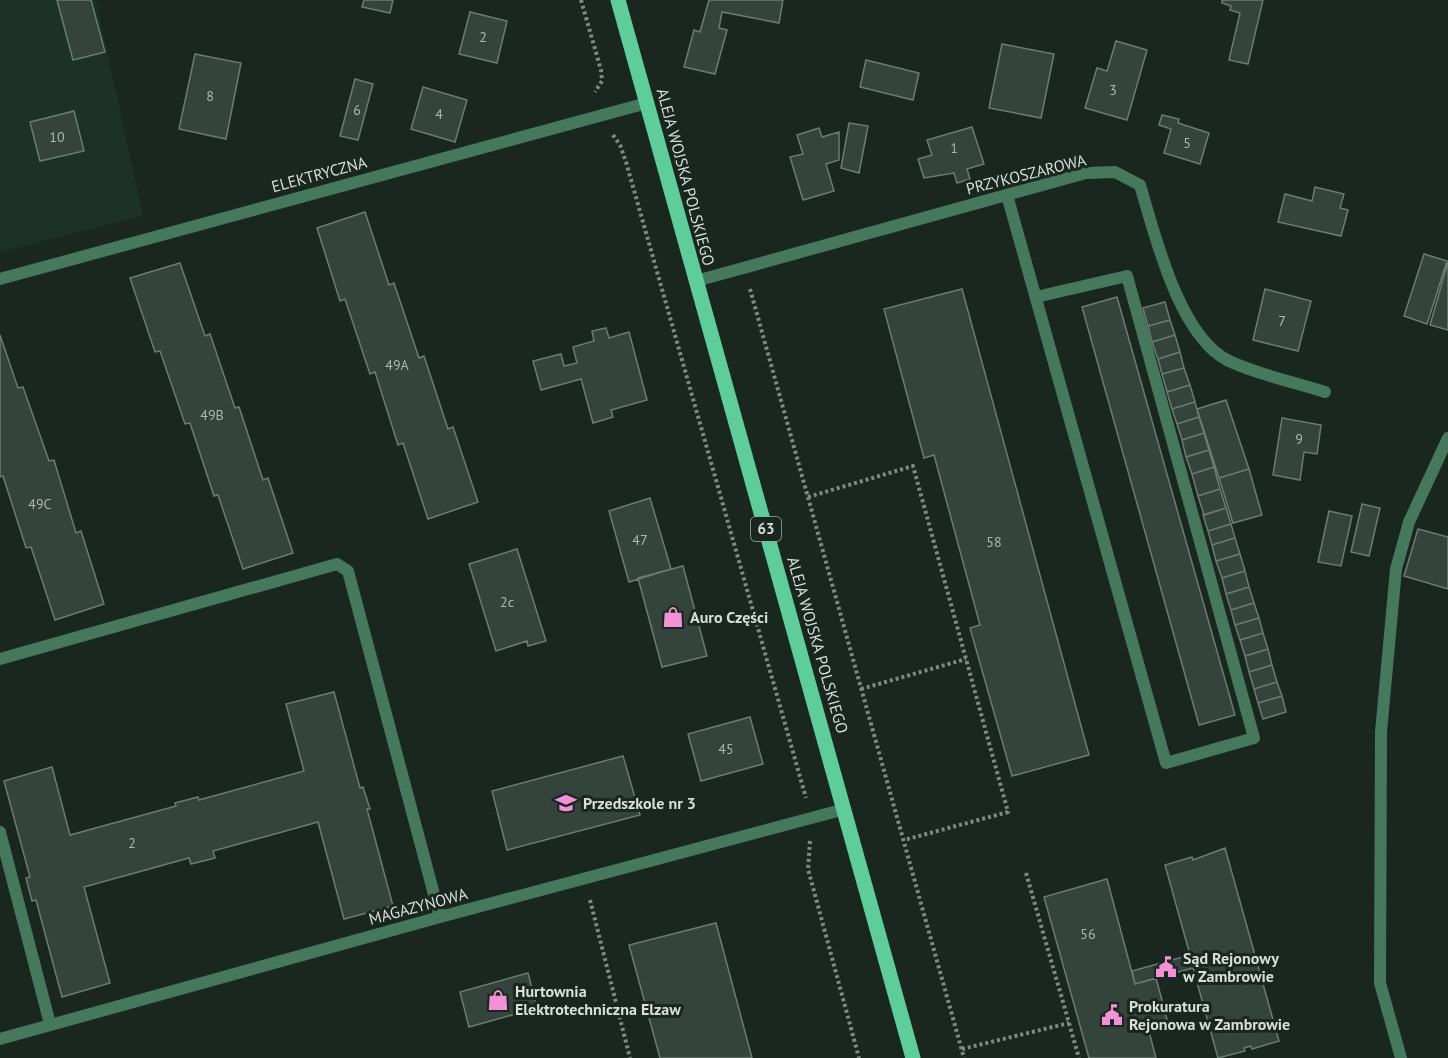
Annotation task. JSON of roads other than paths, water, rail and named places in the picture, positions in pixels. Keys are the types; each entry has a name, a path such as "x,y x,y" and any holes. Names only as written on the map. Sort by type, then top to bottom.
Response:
{"main road":[{"name":"ALEJA WOJSKA POLSKIEGO","path":"618,0 913,1058"}],"street":[{"name":"ELEKTRYCZNA","path":"0,279 647,103"},
{"name":"PRZYKOSZAROWA","path":"696,281 1086,173 1115,172 1140,185 1169,279 1198,336 1228,361 1325,392"},
{"path":"1007,195 1166,763 1254,738 1126,276 1036,297"},
{"path":"1401,1058 1380,983 1381,732 1396,569 1409,522 1448,438"},
{"path":"0,659 337,564 348,571 440,916"},
{"name":"MAGAZYNOWA","path":"0,1039 440,916 845,809"},
{"path":"0,832 50,1024"}],"place":[{"name":"Auro Części","path":"673,617"},
{"name":"Przedszkole nr 3","path":"566,803"},
{"name":"Sąd Rejonowy w Zambrowie","path":"1166,967"},
{"name":"Hurtownia Elektrotechniczna Elzaw","path":"498,1000"},
{"name":"Prokuratura Rejonowa w Zambrowie","path":"1112,1015"}]}
